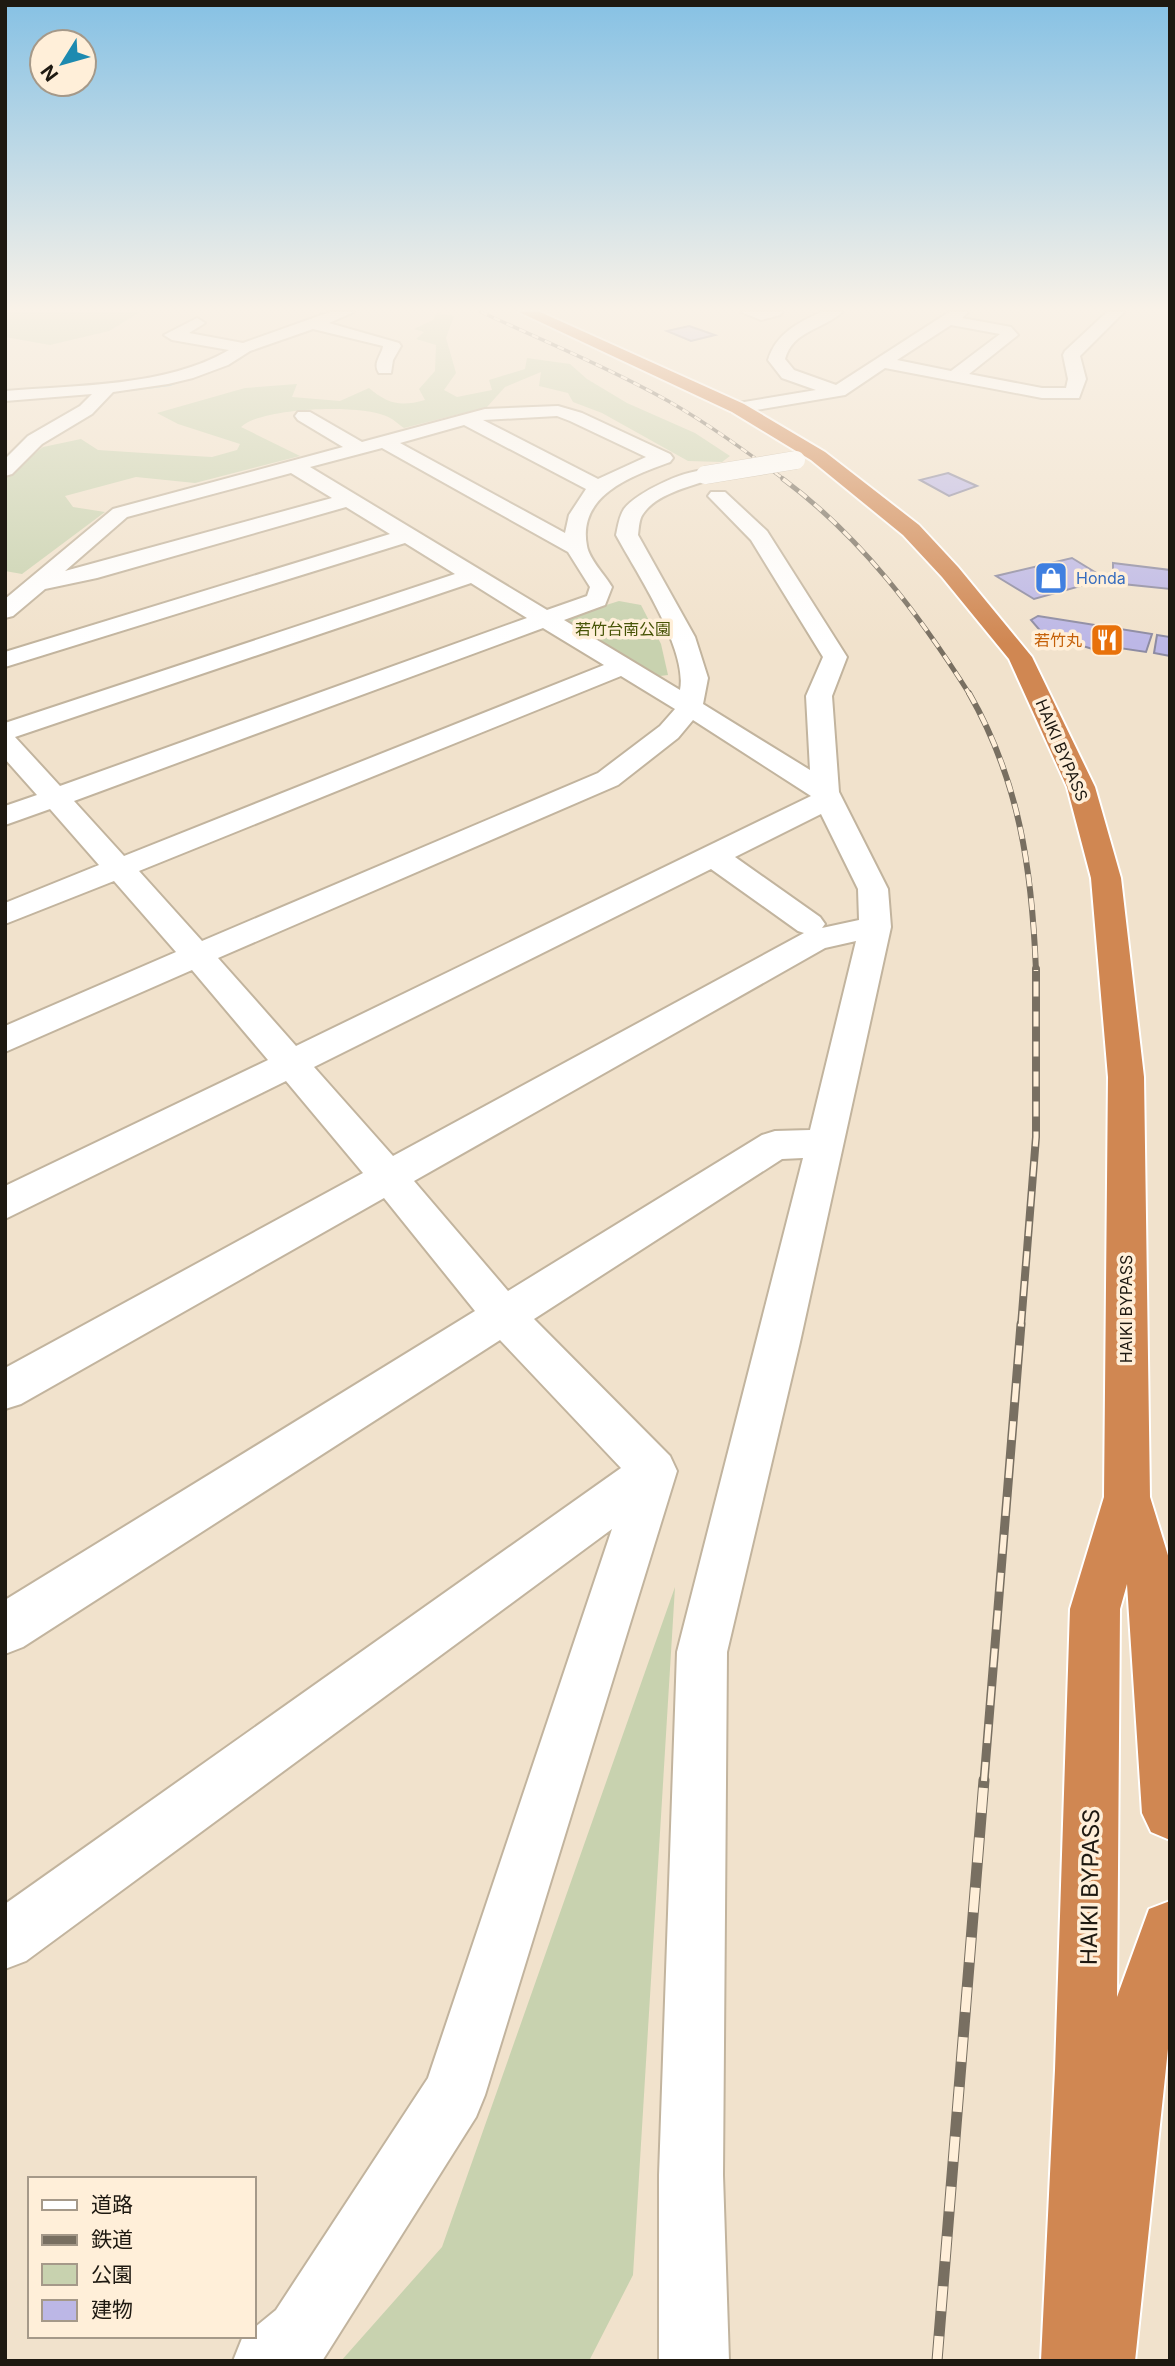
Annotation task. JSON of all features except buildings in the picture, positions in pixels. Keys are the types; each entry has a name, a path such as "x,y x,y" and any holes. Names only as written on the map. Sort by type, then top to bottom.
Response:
{"highway":[{"name":"HAIKI BYPASS","path":"758,422 911,530 950,572 1020,657 1081,787 1106,878 1126,1077 1126,1497 1095,1609 1086,2070 1076,2361"},
{"name":"HAIKI BYPASS","path":"1126,1497 1151,1582 1163,1639 1170,1813"},
{"path":"1100,2361 1141,2017 1170,1930"}],"street":[{"path":"5,471 35,440 65,422"},
{"path":"315,422 359,447"},
{"path":"5,611 120,513 453,422"},
{"path":"473,422 600,488"},
{"path":"576,548 579,514 600,488 633,469 663,458 587,422"},
{"path":"5,439 35,440"},
{"path":"5,816 597,600 601,587 576,548 383,441"},
{"path":"5,1040 608,779 669,732 690,707 695,678 683,638 627,535 632,513 655,495 678,484 712,486 807,458"},
{"path":"292,466 470,576 624,666 826,795"},
{"path":"694,2361 691,2175 702,1652 875,927 873,889 826,795 819,696 835,657 759,536 712,486"},
{"path":"35,584 89,573 347,500"},
{"path":"5,660 405,536"},
{"path":"5,732 470,576"},
{"path":"5,914 624,666"},
{"path":"5,742 197,955 388,1176 502,1314 653,1471"},
{"path":"5,1204 713,856 826,795"},
{"path":"713,856 810,924"},
{"path":"5,1390 815,940 875,927"},
{"path":"5,1629 775,1144 825,1143"},
{"path":"5,1940 653,1471"},
{"path":"268,2361 300,2334 454,2095 653,1471"}],"green space":[{"path":"175,422 248,422 241,427 300,456 195,483 136,477 65,496 73,507 105,512 22,574 5,571 5,477 43,447 81,439 98,450 212,457 237,450 240,444"},
{"path":"396,422 426,422 404,428"},
{"path":"619,422 671,422 695,433 730,456 722,462 688,461"},
{"name":"若竹台南公園","path":"619,601 641,605 661,644 668,675 652,677 568,626 568,617"},
{"path":"675,1587 633,2275 589,2361 341,2361 442,2247"}],"railway":[{"path":"702,422 785,480"},
{"path":"783,479 838,525 863,551 909,606 970,695"},
{"path":"969,693 986,726 1012,794 1031,898 1036,971"},
{"path":"1021,1326 1036,1137 1036,971"},
{"path":"984,1781 1021,1324"},
{"path":"937,2361 984,1780"}],"place":[{"name":"Honda","path":"1051,578"},
{"name":"若竹丸","path":"1107,640"}]}
